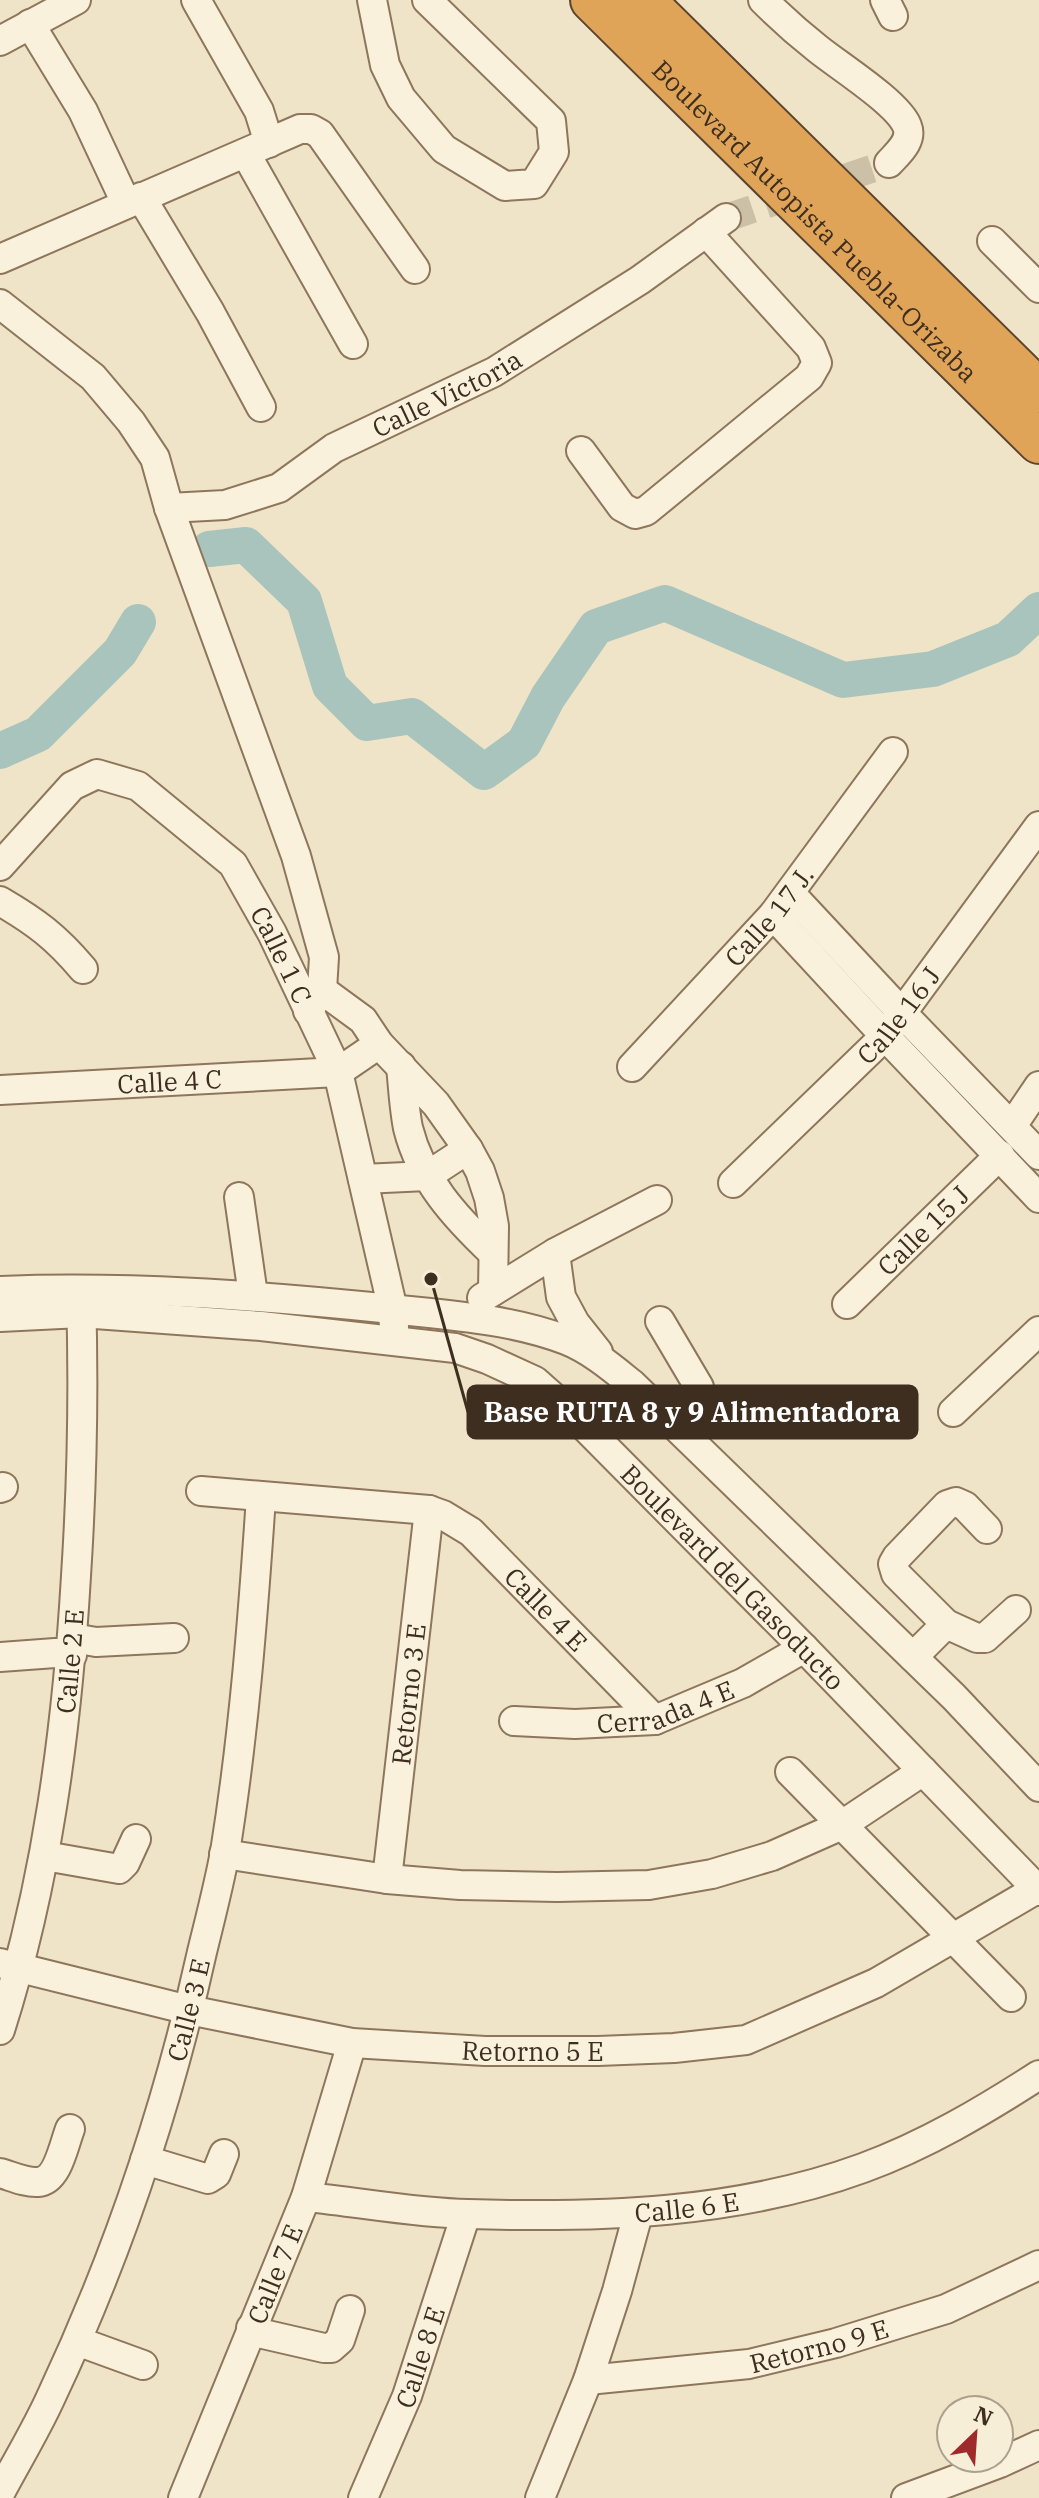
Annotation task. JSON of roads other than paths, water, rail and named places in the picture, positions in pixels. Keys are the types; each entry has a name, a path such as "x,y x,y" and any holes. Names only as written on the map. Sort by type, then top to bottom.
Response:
{"highway":[{"name":"Boulevard Autopista Puebla-Orizaba","path":"592,0 1039,442"},
{"name":"Boulevard Autopista Puebla-Orizaba","path":"643,0 1039,391"}],"street":[{"path":"196,0 259,111 257,149 353,344"},
{"path":"372,0 385,65 401,98 444,149 505,186 534,184 554,152 551,121 427,0"},
{"path":"763,0 900,116 907,127 908,138 889,163"},
{"path":"0,41 72,1"},
{"path":"30,24 134,200 210,312 261,407"},
{"path":"0,259 300,129 311,129 320,134 415,269"},
{"name":"Calle Victoria","path":"169,508 225,505 279,488 334,448 494,372 640,280 716,225 811,348 817,363 809,377 646,511 635,514 622,507 581,451"},
{"path":"992,241 1039,288"},
{"path":"0,304 93,377 131,422 155,458 169,508 296,856 324,957 315,1000 363,1020 379,1044 436,1104 468,1149 480,1171 494,1226 493,1291"},
{"name":"Calle 17 J.","path":"632,1067 782,904 893,752"},
{"name":"Calle 1 C","path":"0,866 72,786 97,774 138,786 233,864 315,1000 338,1072 393,1310 395,1340"},
{"name":"Calle 16 J","path":"733,1183 885,1036 1039,826"},
{"path":"782,904 902,1013 1039,1155"},
{"path":"782,904 885,1036 1039,1198"},
{"path":"6,909 44,928 83,969"},
{"path":"338,1072 379,1044"},
{"path":"401,1066 408,1125 415,1151 427,1176 444,1203 493,1253"},
{"name":"Calle 4 C","path":"0,1090 338,1072"},
{"path":"1012,1126 1039,1086"},
{"path":"363,1179 427,1176 468,1149"},
{"name":"Calle 15 J","path":"847,1304 1000,1155"},
{"path":"239,1197 253,1295"},
{"path":"487,1359 470,1317 477,1302 555,1253 657,1200"},
{"path":"555,1253 561,1297 575,1323 605,1362"},
{"name":"Boulevard del Gasoducto","path":"0,1291 455,1348 535,1381 571,1413 804,1648 1038,1890"},
{"name":"Boulevard del Gasoducto","path":"0,1317 81,1300 253,1295 470,1317 538,1330 570,1342 605,1362 632,1384 913,1657 1039,1787"},
{"name":"Calle 2 E","path":"0,2030 10,1965 45,1856 72,1646 82,1481 81,1300"},
{"path":"660,1321 699,1387 697,1403 675,1425"},
{"path":"953,1412 1039,1331"},
{"path":"201,1491 429,1510"},
{"name":"Calle 3 E","path":"0,2493 50,2400 121,2231 189,2010 224,1854 249,1669 261,1497"},
{"path":"987,1529 965,1506 956,1502 947,1505 897,1557 893,1564 896,1574 946,1624 977,1638 985,1638 1016,1610"},
{"name":"Calle 4 E","path":"429,1510 471,1532 655,1720"},
{"name":"Retorno 3 E","path":"387,1879 429,1510"},
{"path":"913,1657 946,1624"},
{"path":"0,1657 55,1653 96,1642 174,1638"},
{"name":"Cerrada 4 E","path":"514,1721 575,1724 655,1720 743,1683 804,1648"},
{"path":"224,1854 387,1879 474,1886 649,1885 712,1874 772,1856 842,1825 923,1771"},
{"path":"790,1772 1011,1997"},
{"path":"45,1856 119,1869 136,1839"},
{"name":"Retorno 5 E","path":"10,1965 189,2010 352,2043 485,2051 674,2048 746,2040 876,1983 1038,1890"},
{"name":"Calle 7 E","path":"183,2498 306,2197 352,2043"},
{"name":"Calle 6 E","path":"306,2197 466,2214 638,2214 717,2205 789,2191 863,2168 926,2141 1039,2075"},
{"path":"0,2173 37,2183 47,2180 54,2171 70,2129"},
{"path":"145,2160 208,2179 216,2174 224,2154"},
{"name":"Calle 8 E","path":"363,2498 407,2396 466,2214"},
{"path":"540,2498 588,2380 638,2214"},
{"name":"Retorno 9 E","path":"588,2380 749,2364 836,2343 946,2309 1039,2265"},
{"path":"251,2328 263,2334 331,2348 340,2340 350,2310"},
{"path":"77,2341 143,2365"},
{"path":"906,2498 1039,2445"}],"waterway":[{"path":"209,549 246,545 304,601 330,686 367,723 412,716 484,772 524,743 548,697 596,627 665,603 843,680 933,669 1008,639 1039,610"},
{"path":"0,751 38,734 120,652 138,622"}],"tunnel":[{"path":"726,218 889,163"}],"place":[{"name":"Base RUTA 8 y 9 Alimentadora","path":"431,1279"}]}
